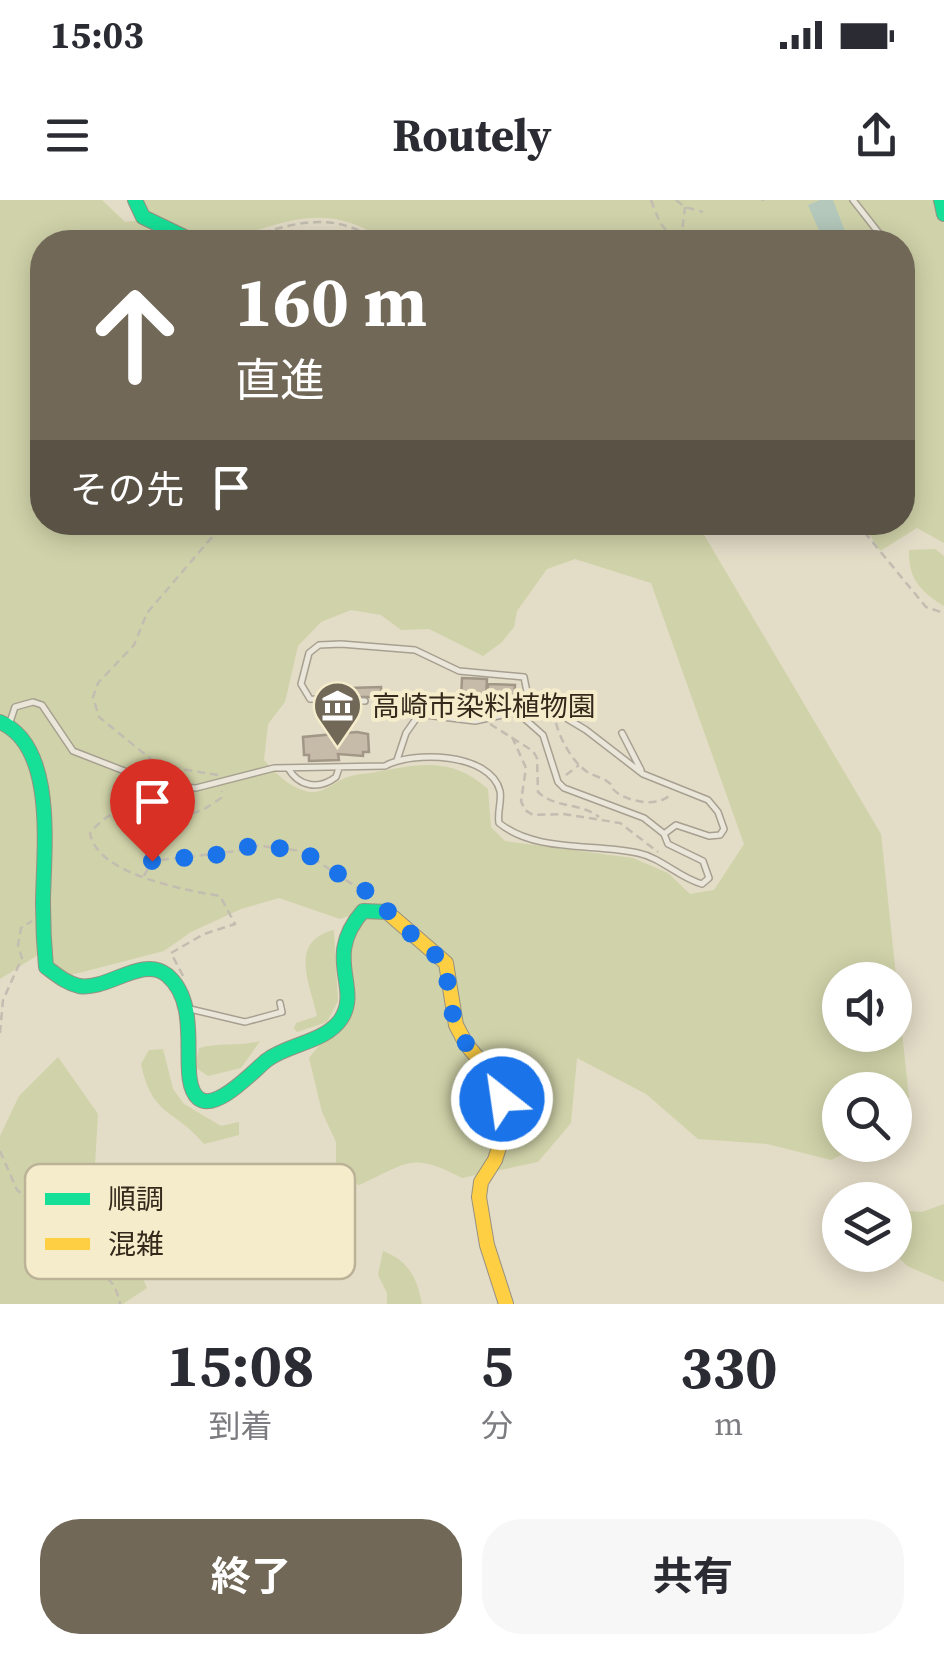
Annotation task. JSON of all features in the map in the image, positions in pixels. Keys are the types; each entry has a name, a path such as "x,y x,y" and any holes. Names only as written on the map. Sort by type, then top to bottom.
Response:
{"street":[{"path":"135,200 143,216 170,230"},
{"path":"941,200 944,214"},
{"path":"5,724 22,738 42,784 46,806 46,967 57,979 94,989 132,973 158,968 168,975 187,1008 192,1039 188,1080 196,1098 210,1104 219,1101 276,1053 330,1030 344,1011 342,939 362,911 390,911 416,940 446,963 448,998 456,1022 466,1044 487,1065 500,1087 502,1135 495,1160 484,1173 478,1204 506,1304"}],"lane":[{"path":"853,200 877,230"},
{"path":"366,701 310,699 301,684 308,653 319,646 341,644 415,650 459,671 524,677 527,692 517,712 484,720 418,716 406,732 397,760"},
{"path":"5,724 15,706 33,702 42,705 74,751 162,786 196,788 244,774 288,768 385,766 418,756 460,760 487,773 500,791 499,823 512,832 568,846 638,852 661,861 692,882 702,884 709,878 703,861 668,844 664,834 644,818 574,792 558,782 542,735 517,712"},
{"path":"554,710 643,774 708,800 724,829 709,836 676,825 664,834"},
{"path":"622,733 643,774"},
{"path":"288,768 301,782 321,785 336,777 338,768"},
{"path":"187,1008 245,1022 282,1012 280,1003"}],"path":[{"path":"651,200 666,230"},
{"path":"676,200 703,212"},
{"path":"682,230 685,207"},
{"path":"271,230 314,220 359,230"},
{"path":"181,970 171,953 204,934 235,924 220,896 144,878 110,858 92,842 90,834 109,814 126,809 183,816 207,808 221,798 224,781 215,773 163,766 152,760 99,717 93,697 98,684 134,645 147,613 213,535"},
{"path":"864,535 926,607 944,613"},
{"path":"523,702 554,710 561,739 580,764 629,798 666,801 678,785"},
{"path":"484,720 526,744 537,758 538,792 542,796 556,804 580,806 630,830 657,851 661,861"},
{"path":"512,738 526,768 521,801 524,810 542,817 563,814 599,818"},
{"path":"542,796 580,764"},
{"path":"126,809 124,800 131,795 128,788 155,790 162,786"},
{"path":"144,878 152,861 266,845 302,851 369,896"},
{"path":"0,1033 3,1000 22,958 18,944 21,928 31,922 43,900"},
{"path":"0,1151 17,1190 25,1196"},
{"path":"107,1279 114,1284 120,1304"}],"green space":[{"path":"0,200 102,200 125,222 142,220 162,230 30,230 30,535 704,535 881,834 895,962 822,962 822,1052 904,1052 906,1072 822,1072 822,1158 767,1144 698,1139 646,1094 577,1058 571,1123 538,1162 462,1178 431,1165 410,1163 359,1185 355,1184 355,1164 336,1164 336,1142 322,1112 309,1058 341,1019 342,939 360,912 340,919 279,898 241,909 191,932 164,951 67,976 41,953 0,979","holes":["575,559 651,583 744,844 714,890 690,894 668,873 633,858 505,841 491,827 488,789 448,767 421,765 356,775 323,790 302,790 264,760 268,724 285,702 298,646 321,622 351,610 381,615 401,630 429,629 483,656 514,627 517,611 547,569"]},
{"path":"141,200 934,200 944,220 944,543 915,529 915,230 367,230 345,221 306,218 258,230 187,230 147,213"},
{"path":"870,535 906,535 880,551"},
{"path":"935,549 944,556 944,606 917,584 909,560 909,550"},
{"path":"334,930 338,1001 327,1022 297,1032 296,1023 317,1016 307,978 307,954 320,936"},
{"path":"260,1041 241,1068 208,1076 195,1067 199,1048"},
{"path":"163,1049 173,1089 184,1104 221,1126 239,1122 239,1135 204,1144 158,1103 141,1064 149,1050"},
{"path":"58,1057 98,1114 95,1164 25,1164 25,1279 143,1279 147,1288 123,1304 0,1304 0,1136 19,1096"},
{"path":"944,1204 944,1282 912,1268 912,1211"},
{"path":"383,1251 410,1272 422,1304 387,1304 387,1293 378,1275"}],"shaded area":[{"path":"833,200 845,230 819,230 808,205"}],"building":[{"path":"462,678 487,679 486,699 461,698"},
{"path":"488,684 515,685 514,701 487,700"},
{"path":"381,687 382,697 350,697 350,688"},
{"path":"368,734 369,752 363,752 363,756 338,754 339,760 309,761 309,755 304,755 303,737"}],"traffic: fast":[{"path":"135,200 143,217 170,230"},
{"path":"941,200 944,214"},
{"path":"0,722 18,735 31,754 39,777 45,831 46,967 79,986 101,984 147,969 167,975 185,1005 189,1075 198,1098 215,1100 267,1060 334,1027 346,1007 344,957 351,928 363,911 387,912"}],"traffic: slow":[{"path":"387,912 446,963 456,1025 500,1090 502,1138 495,1160 481,1182 479,1197 487,1245 506,1304"}],"place":[{"name":"高崎市染料植物園","path":"337,748"}],"route":[{"path":"152,861 223,854 254,845 302,851 385,903 386,910 416,940 446,963 448,998 456,1022 466,1044 495,1076 502,1099"}]}
